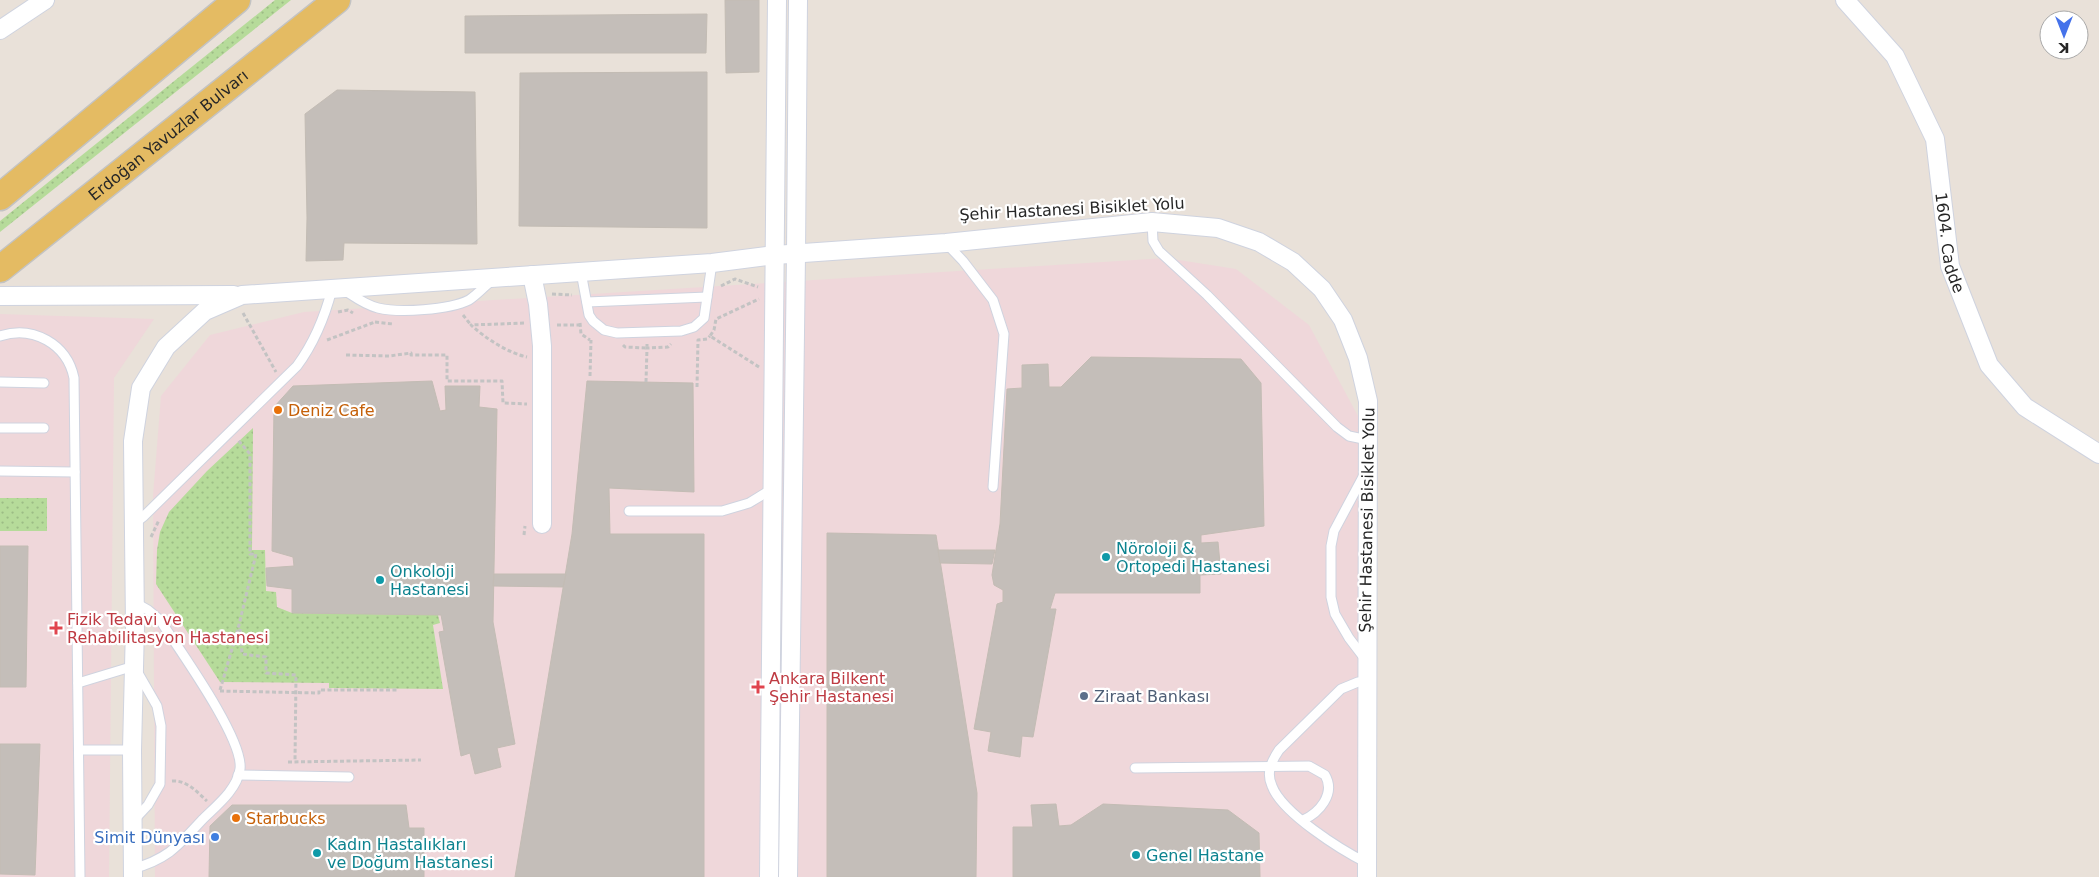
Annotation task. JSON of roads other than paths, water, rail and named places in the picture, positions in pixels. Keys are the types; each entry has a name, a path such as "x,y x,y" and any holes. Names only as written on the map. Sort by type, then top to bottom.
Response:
{"main road":[{"name":"Erdoğan Yavuzlar Bulvarı","path":"0,269 337,0"},
{"path":"0,197 230,4"}],"street":[{"path":"0,30 45,0"},
{"path":"769,877 777,0"},
{"path":"788,877 798,0"},
{"name":"1604. Cadde","path":"1845,0 1895,56 1935,140 1950,266 1989,366 2025,407 2099,454"},
{"path":"0,296 242,295 337,289 712,263 775,255 946,243 1152,222 1218,228 1259,242 1293,262 1322,289 1343,320 1358,358 1368,401 1367,870"},
{"path":"532,276 538,304 542,346 542,524"},
{"path":"132,873 134,666 133,441 141,388 166,347 205,311 242,295"}],"lane":[{"path":"1152,222 1153,241 1159,251 1207,295 1337,427 1349,436 1368,440"},
{"path":"946,243 963,261 993,300 1004,334 993,487"},
{"path":"581,272 589,314 598,327 609,332 681,331 688,330 700,323 706,312 712,263"},
{"path":"134,524 297,366 313,341 337,289 361,302 378,308 395,310 451,307 470,299 494,278"},
{"path":"587,302 707,297"},
{"path":"0,336 24,332 50,342 71,366 74,378 80,877"},
{"path":"0,382 44,383"},
{"path":"0,428 44,428"},
{"path":"1368,468 1334,531 1331,546 1331,598 1335,614 1368,663"},
{"path":"0,472 76,472"},
{"path":"629,511 722,511 749,503 772,489"},
{"path":"132,873 175,850 228,793 238,775 240,761 236,746 214,704 160,620 134,602"},
{"path":"78,682 134,666 157,706 161,726 160,784 148,805 132,822"},
{"path":"1367,870 1286,806 1272,788 1270,767 1279,750 1334,694 1349,685 1368,681"},
{"path":"79,750 132,750"},
{"path":"1135,768 1309,766 1325,775 1328,784 1324,803 1318,810 1303,820"},
{"path":"238,775 349,777"}],"place":[{"name":"Deniz Cafe","path":"278,410"},
{"name":"Nöroloji & Ortopedi Hastanesi","path":"1106,557"},
{"name":"Onkoloji Hastanesi","path":"380,580"},
{"name":"Fizik Tedavi ve Rehabilitasyon Hastanesi","path":"56,628"},
{"name":"Ankara Bilkent Şehir Hastanesi","path":"758,687"},
{"name":"Ziraat Bankası","path":"1084,696"},
{"name":"Starbucks","path":"236,818"},
{"name":"Simit Dünyası","path":"215,837"},
{"name":"Kadın Hastalıkları ve Doğum Hastanesi","path":"317,853"},
{"name":"Genel Hastane","path":"1136,855"}]}
